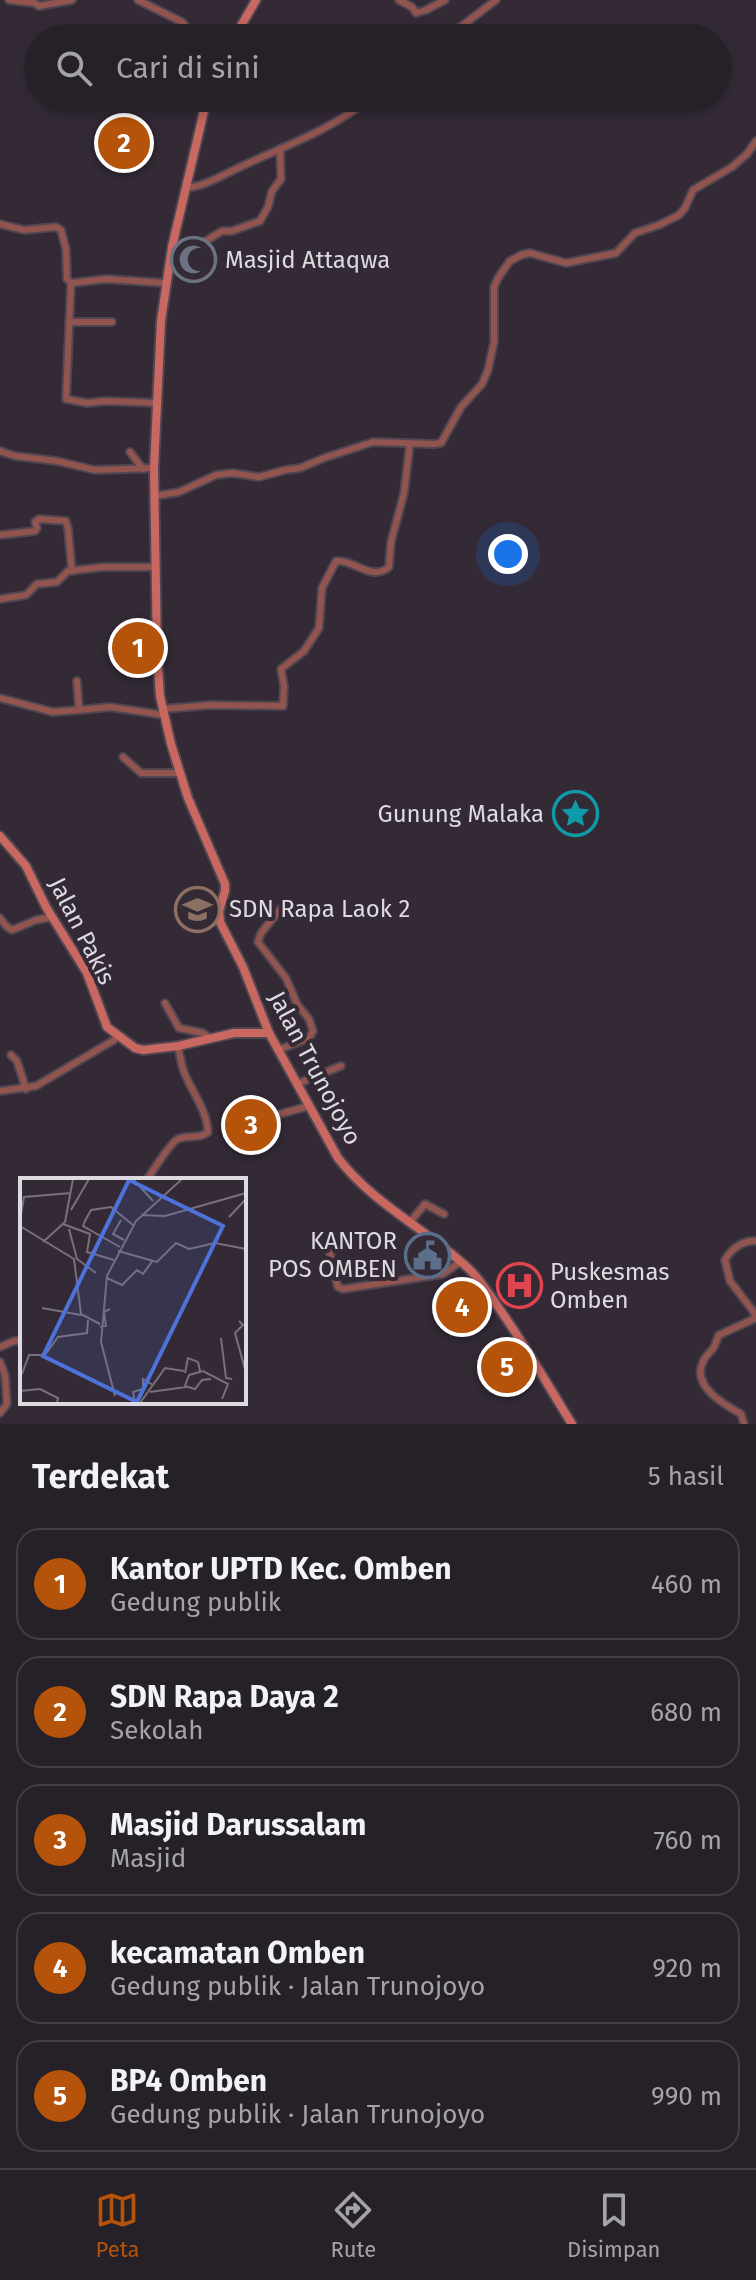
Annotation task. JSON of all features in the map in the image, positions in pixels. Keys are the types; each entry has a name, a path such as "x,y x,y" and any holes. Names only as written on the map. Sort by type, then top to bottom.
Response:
{"street":[{"path":"9,0 32,2 39,6 72,0"},
{"path":"138,0 184,24"},
{"path":"242,24 256,0"},
{"path":"399,0 411,6 416,13 445,0"},
{"path":"464,24 496,0"},
{"name":"Jalan Trunojoyo","path":"204,112 165,283 154,468 155,567 157,652 163,712 194,813 225,884 219,911 220,922 243,967 269,1033 332,1148 350,1173 475,1276 505,1317 572,1424"},
{"path":"186,188 207,183 351,112"},
{"path":"154,496 179,492 216,475 228,473 259,477 300,468 377,441 441,443 461,407 482,384 494,342 494,287 510,261 530,253 566,263 616,253 635,233 679,215 693,190 732,167 756,141"},
{"path":"172,247 201,244 222,231 232,231 260,221 272,191 281,179 280,149"},
{"path":"0,224 24,230 59,229 62,233 67,279 71,283 67,400 157,403"},
{"path":"71,283 107,279 165,283"},
{"path":"69,322 112,322"},
{"path":"0,698 53,712 124,708 163,712 200,705 283,706 281,669 304,651 319,628 322,588 336,561 346,561 371,572 381,572 389,567 391,542 404,493 410,443"},
{"path":"0,451 95,470 154,468"},
{"path":"130,452 143,469"},
{"path":"0,535 35,531 35,522 39,519 64,520 68,524 72,571"},
{"path":"0,599 26,595 37,584 57,582 64,573 72,571 104,567 155,567"},
{"path":"77,681 79,710"},
{"path":"123,757 141,773 180,773"},
{"name":"Jalan Pakis","path":"0,836 26,866 52,917 87,973 107,1027 118,1034"},
{"path":"278,1050 309,1038 313,1031 286,978 258,941 283,906"},
{"path":"0,918 12,930 52,917"},
{"path":"165,1003 179,1028 208,1037"},
{"path":"0,1091 36,1086 114,1040 118,1034 140,1050 178,1046 234,1033 269,1033"},
{"path":"148,1178 172,1142 180,1138 203,1137 208,1132 195,1091 185,1075 178,1046"},
{"path":"11,1055 17,1061 26,1089"},
{"path":"297,1084 341,1066"},
{"path":"266,1118 309,1106"},
{"path":"410,1222 425,1204 444,1214"},
{"path":"744,1424 741,1414 719,1402 713,1395 700,1371 719,1335 756,1318 730,1281 725,1260 737,1247 748,1241 756,1241"},
{"path":"329,1250 337,1284 343,1289 443,1274 460,1262"},
{"path":"0,1347 20,1340"},
{"path":"0,1362 5,1375 7,1404 0,1413"}],"place":[{"name":"SDN Rapa Daya 2","path":"124,143"},
{"name":"Masjid Attaqwa","path":"194,260"},
{"name":"Kantor UPTD Kec. Omben","path":"138,648"},
{"name":"Gunung Malaka","path":"575,814"},
{"name":"SDN Rapa Laok 2","path":"198,909"},
{"name":"Masjid Darussalam","path":"251,1125"},
{"name":"KANTOR POS OMBEN","path":"428,1255"},
{"name":"Puskesmas Omben","path":"519,1286"},
{"name":"kecamatan Omben","path":"462,1307"},
{"name":"BP4 Omben","path":"507,1367"}]}
